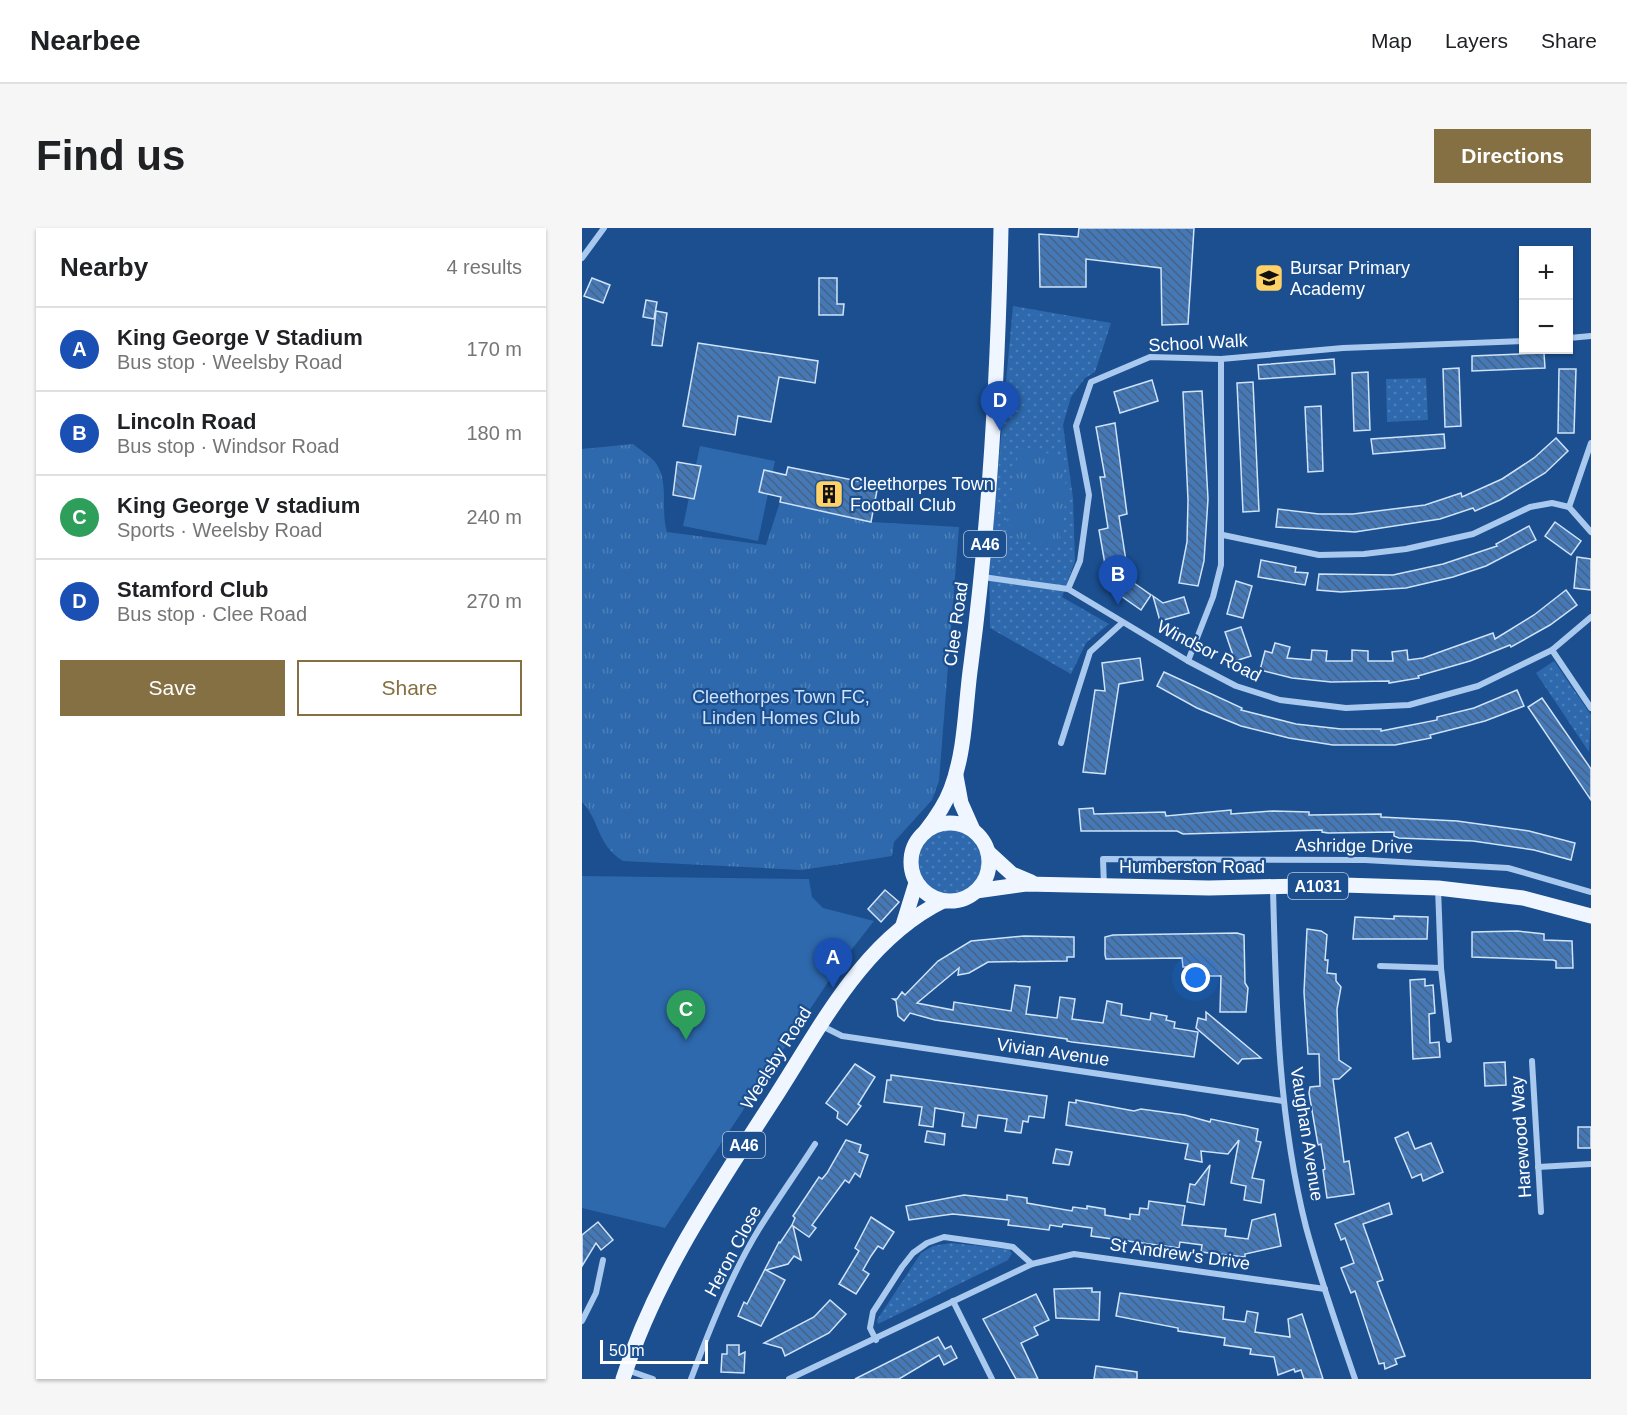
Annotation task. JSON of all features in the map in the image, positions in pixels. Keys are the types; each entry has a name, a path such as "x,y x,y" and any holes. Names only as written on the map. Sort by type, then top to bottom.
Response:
{"main road":[{"name":"Clee Road","path":"925,832 944,804 956,774 966,724 968,688 982,577 999,336 1000,228"},
{"name":"Clee Road","path":"956,774 961,803 973,830"},
{"path":"925,832 949,823 962,824 973,830"},
{"name":"A46","path":"973,830 980,836 988,852"},
{"name":"A46","path":"916,883 910,861 912,850 925,832"},
{"path":"976,891 988,874 988,852"},
{"name":"Humberston Road","path":"988,852 1012,874 1043,885"},
{"path":"916,883 923,891 943,901"},
{"name":"Weelsby Road","path":"899,932 907,916 916,883"},
{"name":"Humberston Road","path":"976,891 1010,885 1438,888 1523,898 1591,916"},
{"name":"A46","path":"943,901 966,898 976,891"},
{"name":"Weelsby Road","path":"625,1374 662,1286 703,1207 819,1025 867,962 927,909 943,901"}],"street":[{"path":"582,258 604,228"},
{"path":"1573,338 1591,336"},
{"name":"School Walk","path":"1068,589 1080,561 1089,495 1076,426 1091,382 1150,357 1221,359 1343,348 1519,341"},
{"path":"1188,661 1213,597 1221,565 1223,535 1221,359"},
{"path":"1569,507 1591,443"},
{"path":"1223,535 1318,555 1365,554 1406,549 1473,534 1530,507 1552,503 1569,507 1591,532"},
{"name":"Windsor Road","path":"982,577 1068,589 1122,623 1236,686 1280,700 1346,708 1409,705 1478,686 1552,650 1591,617"},
{"path":"1061,743 1090,652 1122,623"},
{"path":"1552,650 1591,708"},
{"name":"Ashridge Drive","path":"1104,886 1103,859 1353,860 1508,868 1591,892"},
{"name":"Vaughan Avenue","path":"1273,886 1283,1101 1306,1227 1355,1379"},
{"path":"1438,888 1441,968 1449,1040"},
{"path":"1380,966 1441,968"},
{"name":"Vivian Avenue","path":"819,1025 842,1036 1283,1101"},
{"name":"Harewood Way","path":"1532,1060 1541,1212"},
{"name":"Heron Close","path":"691,1379 714,1318 753,1239 815,1144"},
{"path":"1538,1167 1591,1164"},
{"path":"876,1340 870,1328 873,1312 902,1267 927,1243 944,1237 1013,1247 1032,1264"},
{"name":"St Andrew's Drive","path":"789,1379 876,1340 1032,1264 1074,1254 1325,1289"},
{"path":"582,1321 596,1293 603,1260"},
{"path":"953,1301 992,1379"},
{"path":"625,1374 653,1379"}],"green space":[{"path":"1013,306 1111,323 1095,372 1085,378 1071,397 1063,425 1073,498 1075,561 1062,597 1109,624 1086,643 1071,674 990,628 989,568"},
{"path":"1426,378 1428,420 1387,422 1386,379"},
{"name":"Cleethorpes Town FC, Linden Homes Club","path":"633,444 653,459 660,470 664,487 667,532 766,545 780,502 871,522 959,527 939,781 932,800 894,842 892,856 802,870 623,861 603,840 592,816 582,802 582,449"},
{"path":"700,446 775,461 758,541 683,526"},
{"path":"1019,448 1061,456 1067,492 1058,546 1019,541 1007,520"},
{"path":"1554,661 1591,715 1589,752 1536,673"},
{"path":"950,830 968,836 976,844 982,862 976,880 968,888 950,894 932,888 924,880 918,862 924,844 932,836"},
{"path":"582,876 809,879 812,897 823,908 874,921 838,967 665,1228 582,1208"},
{"path":"951,1243 1008,1249 1012,1253 1008,1260 878,1324 877,1320 921,1253 933,1246"}],"building":[{"path":"1079,228 1194,228 1188,324 1162,325 1161,268 1086,259 1086,287 1040,287 1039,234 1078,237"},
{"path":"592,278 610,285 603,303 584,296"},
{"path":"819,278 837,278 837,304 844,304 843,315 819,315"},
{"path":"646,300 657,302 654,319 643,317"},
{"path":"656,311 667,313 662,346 652,345"},
{"path":"698,343 818,361 815,383 779,377 771,422 738,416 735,435 683,426"},
{"path":"1544,354 1545,368 1472,371 1472,356"},
{"path":"1334,359 1335,374 1259,379 1258,365"},
{"path":"1459,368 1461,426 1445,427 1443,369"},
{"path":"1559,369 1576,369 1574,433 1558,433"},
{"path":"1368,372 1370,430 1354,431 1352,373"},
{"path":"1152,380 1158,401 1120,413 1114,392"},
{"path":"1253,382 1259,511 1243,512 1237,383"},
{"path":"1202,391 1208,499 1204,561 1198,586 1179,583 1187,542 1188,500 1183,392"},
{"path":"1321,406 1323,471 1308,472 1305,407"},
{"path":"1115,423 1127,514 1119,516 1127,567 1106,570 1099,530 1108,528 1100,477 1105,477 1096,427"},
{"path":"1444,434 1445,448 1373,454 1371,439"},
{"path":"1556,438 1568,451 1545,473 1500,500 1475,511 1473,508 1440,519 1355,532 1276,527 1278,509 1319,514 1353,514 1425,505 1461,493 1462,497 1502,479 1534,458"},
{"path":"677,462 701,466 694,499 673,495"},
{"name":"Cleethorpes Town Football Club","path":"788,467 878,485 871,522 780,502 781,497 759,492 764,470 786,475"},
{"path":"1555,522 1581,541 1571,555 1545,536"},
{"path":"1529,526 1536,540 1486,566 1453,577 1406,588 1341,592 1317,590 1319,574 1393,575 1443,564 1497,546 1496,544"},
{"path":"1577,557 1591,559 1591,590 1574,588"},
{"path":"1261,560 1296,567 1295,572 1308,573 1305,585 1258,577"},
{"path":"1124,576 1151,595 1141,610 1114,591"},
{"path":"1236,581 1252,586 1243,618 1227,614"},
{"path":"1566,590 1577,605 1550,625 1511,647 1510,645 1470,661 1418,676 1419,678 1389,683 1389,681 1331,682 1292,678 1260,670 1265,651 1272,653 1275,643 1290,647 1287,658 1311,660 1312,650 1327,651 1326,661 1352,661 1352,650 1368,651 1368,661 1393,661 1392,652 1407,650 1408,660 1423,658 1493,633 1495,639 1534,615"},
{"path":"1153,596 1163,603 1184,597 1189,613 1160,621"},
{"path":"1241,627 1251,656 1235,661 1225,632"},
{"path":"1140,658 1143,680 1119,684 1105,774 1083,772 1095,690 1105,691 1102,663"},
{"path":"1164,672 1242,708 1241,710 1296,724 1341,729 1381,729 1381,731 1437,720 1437,717 1474,708 1517,690 1524,706 1485,721 1430,735 1431,738 1395,745 1333,745 1289,738 1241,726 1197,708 1157,686"},
{"path":"1542,698 1591,769 1591,800 1528,707"},
{"path":"1093,808 1094,814 1165,812 1166,816 1231,810 1231,814 1273,811 1309,812 1309,815 1381,814 1381,817 1457,821 1529,831 1575,843 1571,860 1534,850 1473,841 1399,838 1394,836 1394,832 1328,833 1322,830 1183,834 1177,831 1081,831 1079,809"},
{"path":"885,890 899,902 881,922 868,909"},
{"path":"1394,916 1428,917 1427,939 1353,939 1355,917 1394,919"},
{"path":"1307,929 1321,931 1327,935 1325,960 1328,960 1327,973 1336,974 1336,981 1341,987 1337,1009 1339,1060 1351,1068 1339,1079 1333,1079 1344,1162 1349,1161 1354,1194 1327,1198 1321,1144 1318,1145 1309,1093 1310,1087 1320,1086 1319,1054 1308,1054 1304,992"},
{"path":"1517,931 1544,934 1544,940 1572,941 1573,968 1556,968 1556,961 1553,960 1472,957 1472,932"},
{"path":"1237,933 1244,935 1245,983 1248,988 1246,1012 1220,1012 1221,976 1206,976 1206,972 1199,972 1199,967 1183,967 1182,958 1106,959 1105,955 1105,937 1113,935"},
{"path":"1024,936 1074,937 1074,957 1067,957 1067,961 988,962 969,973 958,975 959,968 917,1003 953,1010 954,1002 1011,1011 1015,985 1030,987 1026,1014 1057,1018 1060,997 1075,999 1072,1019 1103,1023 1107,1001 1122,1004 1121,1015 1150,1020 1151,1013 1167,1016 1166,1020 1175,1022 1174,1028 1198,1032 1194,1057 1072,1042 1067,1039 935,1020 910,1013 904,1021 898,1016 896,1001 893,999 897,999 902,992 905,995 938,961 971,941"},
{"path":"1425,979 1425,986 1433,985 1435,1013 1429,1014 1430,1043 1439,1042 1440,1057 1413,1059 1410,980"},
{"path":"1206,1012 1261,1058 1242,1059 1238,1064 1196,1028 1198,1018 1206,1020"},
{"path":"1505,1062 1506,1085 1485,1086 1484,1063"},
{"path":"855,1064 875,1077 858,1104 861,1106 847,1125 837,1118 838,1112 826,1103"},
{"path":"891,1075 1047,1096 1044,1118 1029,1116 1028,1122 1023,1121 1021,1133 1005,1131 1007,1119 978,1115 976,1128 962,1126 964,1113 935,1108 933,1127 919,1125 922,1107 884,1102 887,1080 891,1080"},
{"path":"1076,1100 1134,1111 1141,1109 1185,1115 1210,1122 1211,1119 1258,1129 1256,1141 1261,1142 1252,1178 1264,1180 1261,1203 1244,1200 1246,1186 1231,1183 1239,1140 1228,1154 1201,1151 1202,1162 1185,1159 1188,1144 1066,1125 1069,1102 1076,1103"},
{"path":"1578,1127 1591,1127 1591,1148 1578,1148"},
{"path":"927,1131 945,1134 944,1145 925,1142"},
{"path":"1408,1132 1415,1149 1431,1143 1443,1172 1423,1181 1421,1174 1412,1178 1395,1138"},
{"path":"846,1140 861,1145 859,1152 868,1155 860,1177 855,1173 849,1183 845,1180 812,1225 816,1228 809,1237 793,1226 801,1260 794,1256 788,1264 766,1270 785,1280 761,1326 738,1316 744,1302 747,1304 779,1242 792,1225 795,1218 793,1216 819,1177 822,1179 827,1173"},
{"path":"1056,1149 1072,1152 1069,1165 1053,1163"},
{"path":"1210,1165 1204,1205 1187,1202 1190,1184 1195,1185"},
{"path":"964,1195 1007,1200 1007,1195 1027,1198 1027,1203 1072,1211 1073,1207 1087,1209 1087,1206 1105,1209 1105,1215 1130,1219 1130,1214 1139,1215 1140,1208 1148,1209 1149,1201 1185,1206 1182,1225 1226,1229 1225,1236 1248,1239 1252,1220 1275,1214 1281,1246 1245,1254 1245,1257 1201,1252 1202,1245 1180,1242 1179,1248 1091,1236 1092,1228 1063,1224 1062,1227 1050,1225 1049,1230 1008,1225 1009,1220 953,1214 909,1220 906,1206"},
{"path":"1389,1203 1392,1214 1363,1224 1383,1280 1377,1282 1405,1356 1395,1359 1397,1364 1385,1369 1384,1363 1379,1364 1355,1291 1351,1293 1341,1268 1354,1263 1345,1238 1341,1240 1335,1224"},
{"path":"871,1217 894,1232 883,1249 878,1246 871,1256 863,1270 869,1274 856,1294 839,1284 859,1251 855,1248"},
{"path":"598,1222 613,1240 601,1250 596,1243 582,1266 582,1235"},
{"path":"1092,1288 1092,1292 1100,1292 1099,1320 1056,1318 1054,1289"},
{"path":"1120,1293 1224,1307 1223,1319 1245,1322 1247,1311 1258,1313 1255,1332 1290,1337 1288,1319 1302,1314 1323,1379 1304,1379 1301,1370 1295,1372 1294,1369 1278,1375 1274,1357 1250,1354 1251,1349 1224,1345 1225,1338 1178,1331 1178,1328 1116,1316"},
{"path":"1036,1294 1049,1320 1034,1327 1038,1335 1021,1343 1038,1379 1016,1379 983,1319"},
{"path":"830,1300 846,1314 829,1333 785,1356 782,1348 764,1343 814,1317"},
{"path":"938,1337 945,1349 951,1346 957,1358 944,1365 939,1355 899,1379 855,1379"},
{"path":"727,1345 739,1345 739,1355 745,1352 744,1373 721,1372 722,1354 727,1354"},
{"path":"1096,1366 1137,1372 1137,1379 1094,1379"}],"place":[{"name":"Bursar Primary Academy","path":"1269,278"},
{"name":"Stamford Club","path":"1000,431"},
{"name":"Cleethorpes Town Football Club","path":"829,494"},
{"name":"Lincoln Road","path":"1118,605"},
{"name":"King George V Stadium","path":"833,988"},
{"name":"King George V stadium","path":"686,1040"}]}
